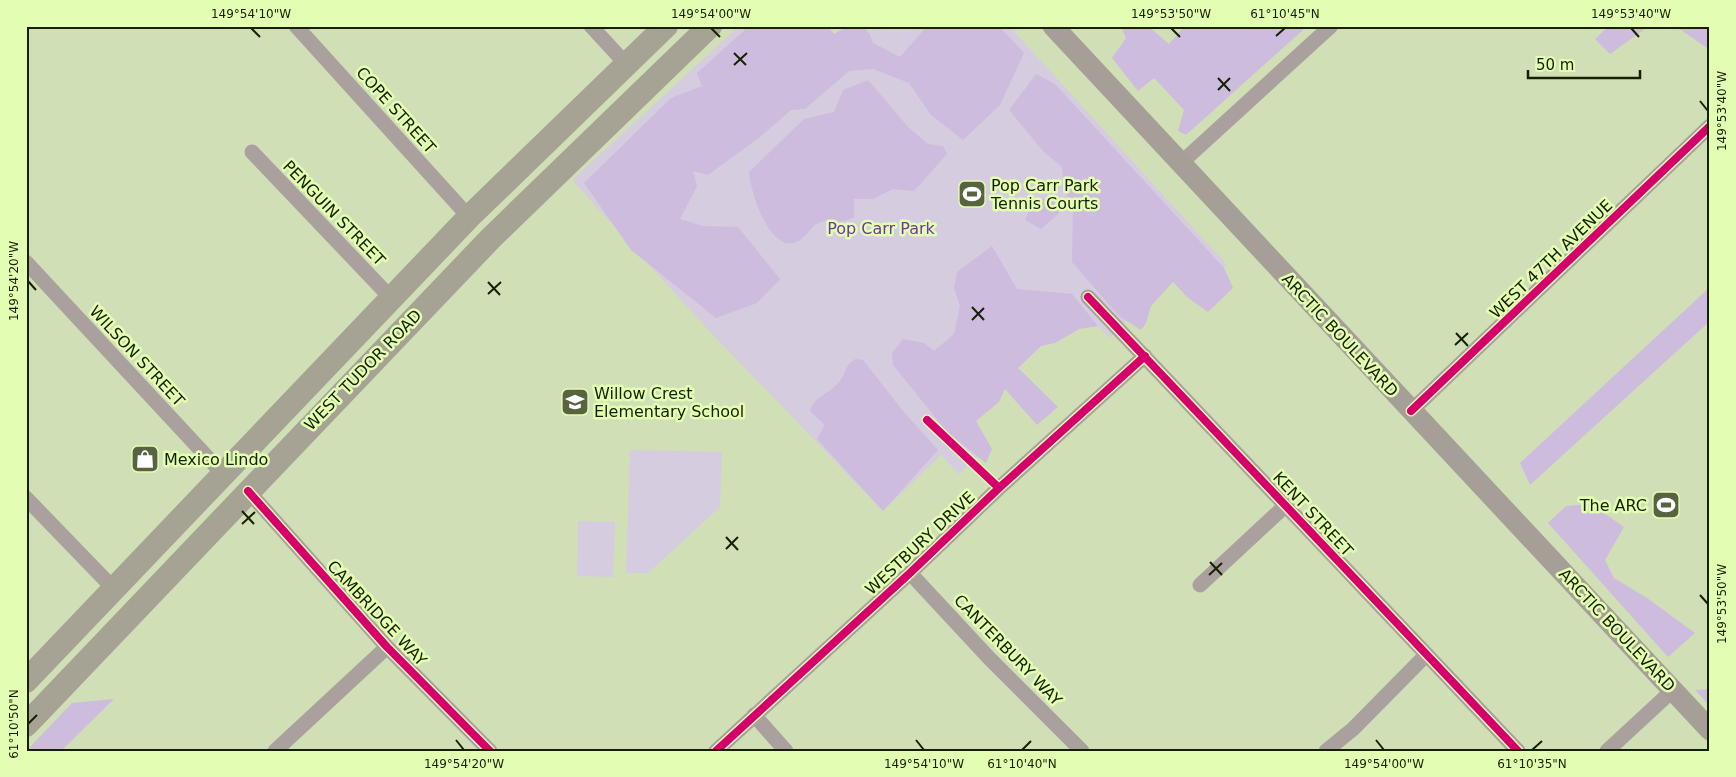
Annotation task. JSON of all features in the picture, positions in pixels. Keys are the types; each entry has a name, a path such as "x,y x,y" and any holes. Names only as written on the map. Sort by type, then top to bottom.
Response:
{"main road":[{"name":"WEST TUDOR ROAD","path":"26,681 469,217 666,26"},
{"name":"WEST TUDOR ROAD","path":"26,725 491,238 710,26"},
{"name":"ARCTIC BOULEVARD","path":"1053,26 1710,730"},
{"path":"248,491 250,474 320,399 331,382 331,360"},
{"path":"140,605 144,588 209,521 229,489 223,474"}],"street":[{"name":"COPE STREET","path":"296,26 469,217"},
{"path":"591,26 626,64"},
{"path":"1181,163 1330,26"},
{"name":"WEST 47TH AVENUE","path":"1411,411 1710,126"},
{"name":"PENGUIN STREET","path":"252,152 391,298"},
{"name":"WILSON STREET","path":"29,273 223,474"},
{"name":"KENT STREET","path":"1088,297 1518,751"},
{"name":"WESTBURY DRIVE","path":"716,751 910,573 998,488 1145,356"},
{"name":"CAMBRIDGE WAY","path":"248,491 257,504 387,646 490,751"},
{"path":"26,498 114,589"},
{"path":"1200,585 1286,505"},
{"name":"CANTERBURY WAY","path":"910,573 990,658 1082,751"},
{"path":"275,751 387,646"},
{"path":"1326,751 1353,729 1426,655"},
{"path":"1607,751 1673,690"},
{"path":"754,715 786,751"}],"green space":[{"name":"Pop Carr Park","path":"739,26 827,26 834,34 852,26 861,27 870,32 878,26 1009,26 1227,265 1197,294 1173,277 1135,311 1110,338 1098,326 1082,328 1055,343 1041,346 1018,368 1037,387 1008,386 965,426 985,450 959,474 941,455 883,511 710,332 572,180"},
{"path":"630,450 722,452 720,507 648,573 626,573"},
{"path":"578,521 615,522 613,577 577,576"}],"shaded area":[{"path":"749,26 827,26 834,34 852,26 863,27 867,30 873,43 900,57 927,26 999,26 1024,53 1000,105 963,140 931,115 909,83 873,69 849,71 805,109 791,110 760,137 708,175 693,171 697,186 680,219 703,226 738,227 780,279 757,303 716,318 631,250 584,183 671,98 702,86 697,73"},
{"path":"1121,26 1148,26 1169,44 1185,26 1300,26 1303,30 1186,135 1178,131 1184,110 1154,78 1138,91 1112,58 1126,38"},
{"path":"1609,26 1649,26 1610,54 1595,39"},
{"path":"1669,26 1710,26 1710,50 1681,30"},
{"path":"1036,74 1055,84 1224,268 1233,288 1208,312 1187,297 1173,282 1151,306 1146,323 1141,330 1119,316 1072,262 1073,210 1064,187 1062,167 1043,151 1009,110"},
{"path":"868,80 909,128 928,144 943,146 947,154 914,191 893,189 873,199 854,199 854,217 841,222 820,222 800,240 790,243 780,240 771,232 758,207 749,172 804,119 834,112 843,90"},
{"path":"1041,199 1053,200 1059,213 1041,229 1025,220 1032,204"},
{"path":"992,246 1017,289 1072,294 1098,326 1079,329 1055,343 1041,346 1018,368 1058,407 1037,425 1005,389 999,402 976,421 992,449 986,463 948,433 893,365 892,353 903,339 924,343 934,351 954,334 960,306 954,288 957,272"},
{"path":"1710,287 1710,321 1530,485 1520,463"},
{"path":"855,359 863,360 903,411 938,450 883,511 817,439 825,425 810,411 819,398 840,381 849,365"},
{"path":"1591,504 1624,527 1605,560 1614,578 1647,598 1695,633 1668,657 1548,523 1566,506"},
{"path":"1710,689 1710,706 1695,690"},
{"path":"114,699 61,751 26,751 72,703"}],"cycle path":[{"path":"1411,411 1710,126"},
{"path":"1088,297 1518,751"},
{"path":"716,751 910,573 999,488 1145,356"},
{"path":"927,420 999,488"},
{"path":"248,491 387,647 490,751"}],"place":[{"name":"Pop Carr Park Tennis Courts","path":"972,194"},
{"name":"Willow Crest Elementary School","path":"575,402"},
{"name":"Mexico Lindo","path":"145,459"},
{"name":"The ARC","path":"1666,505"}]}
